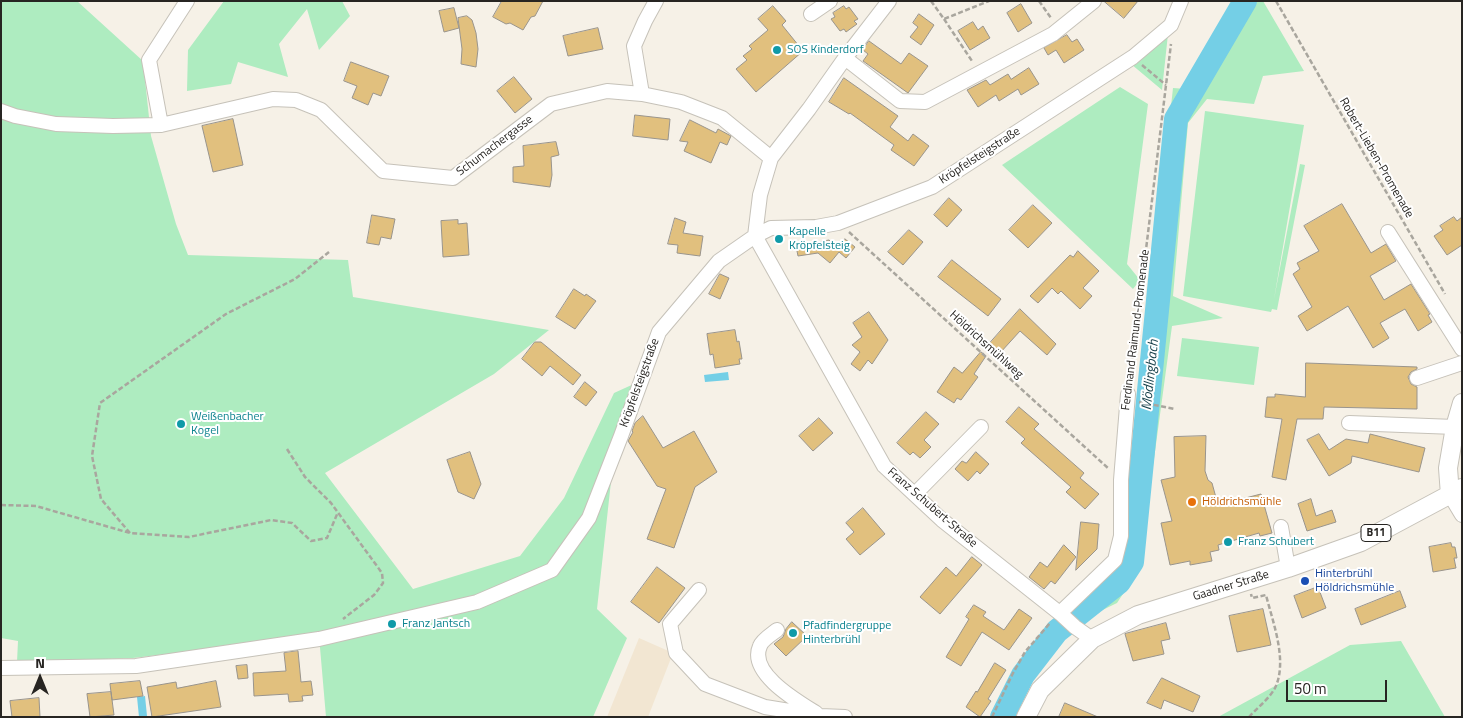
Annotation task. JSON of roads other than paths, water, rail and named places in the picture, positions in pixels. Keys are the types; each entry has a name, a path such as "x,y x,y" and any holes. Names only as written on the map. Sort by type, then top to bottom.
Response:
{"main road":[{"path":"1456,491 1448,468 1455,427 1462,403"},
{"name":"Gaadner Straße","path":"1026,717 1040,690 1092,639 1138,614 1288,568 1360,542 1456,491"}],"street":[{"path":"161,125 149,60 187,1"},
{"path":"642,94 634,46 656,1"},
{"path":"811,14 830,1"},
{"path":"755,236 760,196 771,158 809,110 845,58 889,1"},
{"path":"845,58 900,101 925,102 1053,34 1094,1"},
{"name":"Kröpfelsteigstraße","path":"1,668 136,666 325,637 477,602 552,570 589,518 659,332 718,261 755,236 771,228 816,227 838,222 932,187 1133,57 1171,25 1181,1"},
{"name":"Schumachergasse","path":"1,111 14,116 56,124 161,125 273,99 296,100 321,110 383,171 453,178 551,104 607,91 642,94 681,102 722,118 771,158"},
{"path":"1388,232 1462,349"},
{"name":"Franz Schubert-Straße","path":"755,236 884,466 942,520 1092,639"},
{"path":"1417,378 1462,363"},
{"name":"Ferdinand Raimund-Promenade","path":"1061,614 1115,560 1121,536 1122,480 1128,394"},
{"path":"1349,423 1455,427"},
{"path":"915,494 981,427"},
{"path":"1456,491 1462,515"},
{"path":"1281,527 1288,568"},
{"path":"699,590 670,624 676,653 705,684 765,707 820,716 845,717"},
{"path":"777,630 760,645 758,660 766,674 783,692 820,716"}],"water":[{"path":"728,372 729,380 705,382 704,375"},
{"path":"145,696 147,716 139,717 137,697"}],"waterway":[{"name":"Mödlingbach","path":"1002,717 1023,675 1057,631 1119,582 1132,562 1176,119 1245,1"}],"place":[{"name":"SOS Kinderdorf","path":"777,50"},
{"name":"Kapelle Kröpfelsteig","path":"779,239"},
{"name":"Weißenbacher Kogel","path":"181,424"},
{"name":"Höldrichsmühle","path":"1192,502"},
{"name":"Franz Schubert","path":"1228,542"},
{"name":"Hinterbrühl Höldrichsmühle","path":"1305,581"},
{"name":"Franz Jantsch","path":"392,624"},
{"name":"Pfadfindergruppe Hinterbrühl","path":"793,633"}]}
